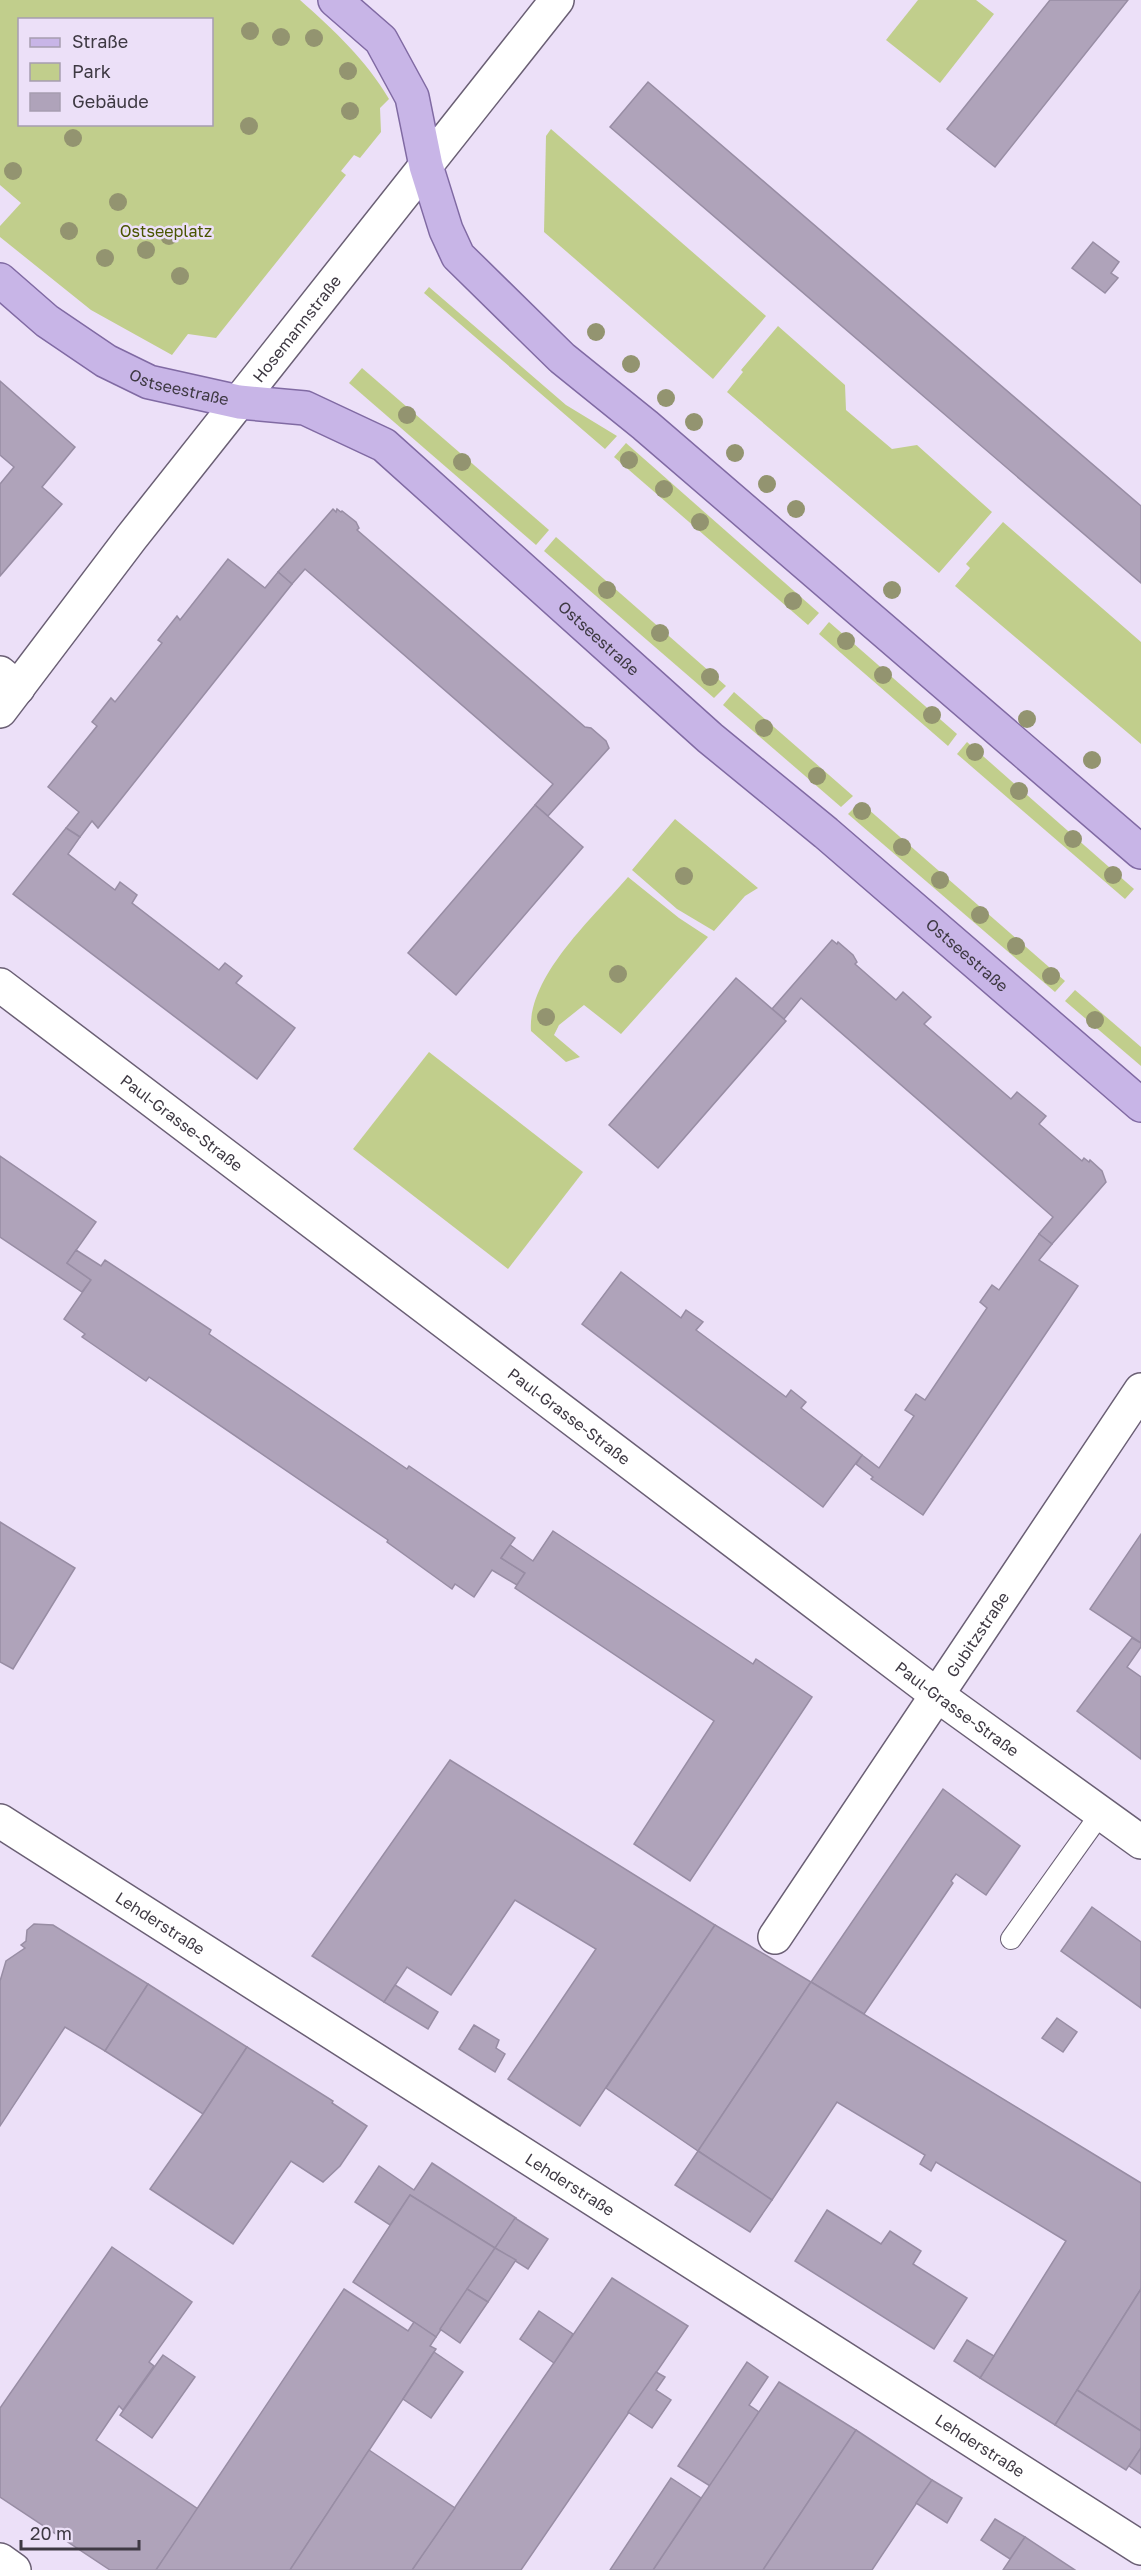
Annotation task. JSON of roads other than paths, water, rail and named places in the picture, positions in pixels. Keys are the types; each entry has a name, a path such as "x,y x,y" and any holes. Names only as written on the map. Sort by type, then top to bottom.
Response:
{"main road":[{"path":"335,0 381,40 412,98 426,166 446,230 458,255 562,358 645,425 1141,852"},
{"name":"Ostseestraße","path":"0,280 47,321 106,361 149,382 239,402 306,408 384,445 703,732 826,833 1141,1105"}],"street":[{"name":"Hosemannstraße","path":"6,691 124,548 557,0"},
{"name":"Paul-Grasse-Straße","path":"0,985 937,1695 1141,1842"},
{"name":"Gubitzstraße","path":"774,1937 1141,1390"},
{"name":"Lehderstraße","path":"0,1821 1141,2548"},
{"path":"0,2560 14,2570"}],"lane":[{"path":"1011,1939 1101,1813"}],"park label":[{"name":"Ostseeplatz","path":"166,231"}]}
